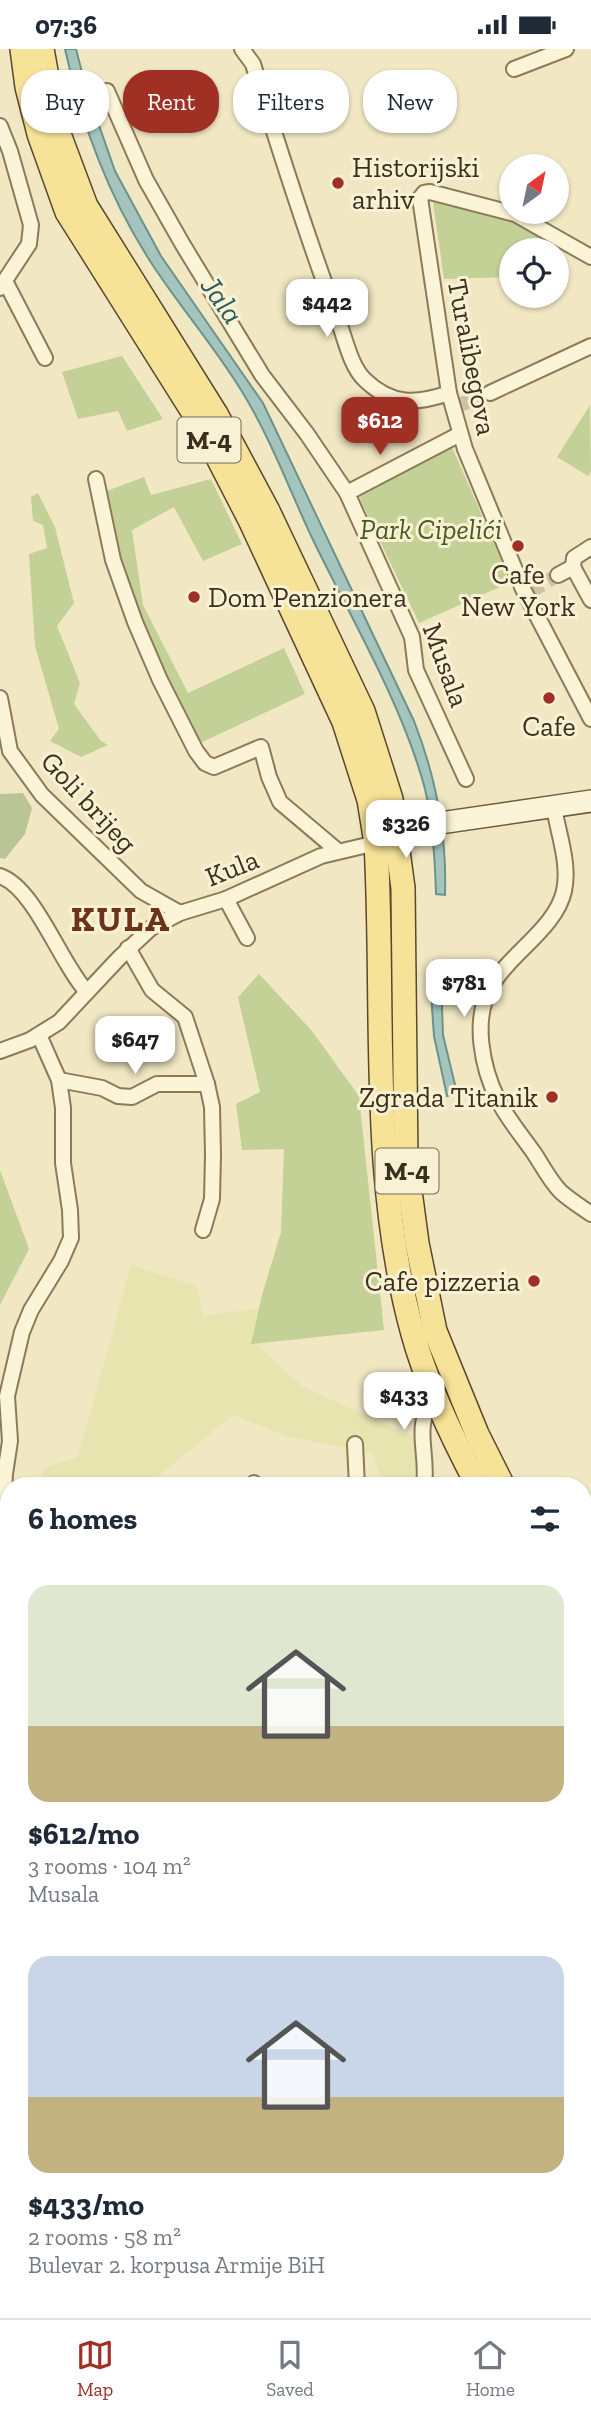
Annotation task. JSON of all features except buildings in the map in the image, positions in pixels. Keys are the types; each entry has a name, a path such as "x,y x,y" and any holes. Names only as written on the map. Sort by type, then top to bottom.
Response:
{"main road":[{"name":"M-4","path":"22,49 27,87 39,134 67,212 200,423 250,520 344,722 381,838 403,888 406,1161 417,1243 435,1331 477,1434 498,1477"},
{"name":"M-4","path":"42,49 56,126 86,206 216,414 268,511 363,711 391,799 381,838 381,1081 394,1251 411,1324 436,1397 473,1477"},
{"path":"554,812 591,801"},
{"path":"381,838 554,812 591,811"}],"street":[{"path":"242,49 253,64 321,275 358,370 373,387 406,402 449,393"},
{"path":"514,69 566,49"},
{"name":"Musala","path":"109,96 146,180 183,245 262,375 347,493 412,637 416,670 466,779"},
{"path":"0,126 31,225 29,244 3,285 45,358"},
{"name":"Turalibegova","path":"591,257 527,219 506,211 430,192 422,194 419,202 449,393 455,407 460,434 528,593 591,719"},
{"path":"490,393 591,345"},
{"path":"347,493 460,434"},
{"path":"96,479 113,560 131,612 160,680 196,751 205,763 214,767 261,747 269,777 280,801 338,851"},
{"path":"591,547 574,558 573,567 591,600"},
{"path":"558,575 573,567"},
{"name":"Goli brijeg","path":"0,698 10,751 42,795 141,891 180,913"},
{"path":"554,812 565,875 564,890 552,916 503,969 491,987 484,1001 481,1042 485,1064 498,1100 556,1186 591,1214"},
{"name":"Kula","path":"0,1051 39,1035 59,1022 128,948 151,928 180,913 226,899 321,856 381,838"},
{"path":"0,876 10,879 33,905 77,981 87,992"},
{"path":"226,899 247,938"},
{"path":"128,948 152,990 186,1017 207,1084 212,1107 214,1156 212,1199 203,1230"},
{"path":"5,1477 10,1441 7,1396 22,1332 31,1310 61,1261 71,1238 63,1163 63,1108 59,1080 39,1035"},
{"path":"59,1080 102,1088 118,1096 132,1097 157,1084 207,1084"},
{"path":"423,1477 421,1434 426,1408 436,1397"},
{"path":"355,1444 357,1477"}],"shaded area":[{"path":"131,1265 197,1286 203,1316 259,1308 252,1344 255,1343 302,1386 419,1440 422,1477 380,1477 372,1453 289,1437 233,1415 157,1477 42,1477 43,1468 78,1457"}],"green space":[{"path":"433,202 499,218 499,224 523,224 540,234 538,238 499,238 499,277 444,279"},
{"path":"122,356 163,419 127,431 118,411 78,419 62,372"},
{"path":"590,405 591,471 588,476 557,457"},
{"name":"Park Cipelići","path":"452,447 511,582 419,623 359,497"},
{"path":"144,477 151,495 211,479 242,544 203,561 174,507 132,530 143,605 188,693 284,648 305,694 196,745 136,615 104,492"},
{"path":"38,493 55,527 74,603 57,626 80,683 74,704 101,741 108,745 81,757 50,741 59,729 35,646 29,554 47,548 43,525 33,521 31,497"},
{"path":"23,793 32,808 25,834 5,859 0,858 0,794"},
{"path":"259,974 312,1031 359,1096 384,1330 251,1344 281,1232 284,1149 242,1150 236,1104 260,1092 238,997"},
{"path":"0,1170 29,1249 0,1305"}],"water":[{"path":"65,49 76,49 81,70 70,70"},
{"path":"89,133 102,133 115,171 161,256 263,403 414,721 434,785 442,828 445,895 436,894 433,841 425,789 404,726 390,695 314,542 252,408 220,358 152,264 123,213"},
{"path":"430,979 441,980 443,1035 457,1093 447,1096 434,1036"}],"tunnel":[{"path":"457,406 490,393"},
{"path":"530,592 558,575"}],"place":[{"name":"Historijski arhiv","path":"338,183"},
{"name":"Cafe New York","path":"518,546"},
{"name":"Dom Penzionera","path":"194,597"},
{"name":"Cafe","path":"549,698"},
{"name":"Zgrada Titanik","path":"552,1097"},
{"name":"Cafe pizzeria","path":"534,1281"}],"district":[{"name":"KULA","path":"121,919"}],"water label":[{"name":"Jala","path":"222,300"}]}
